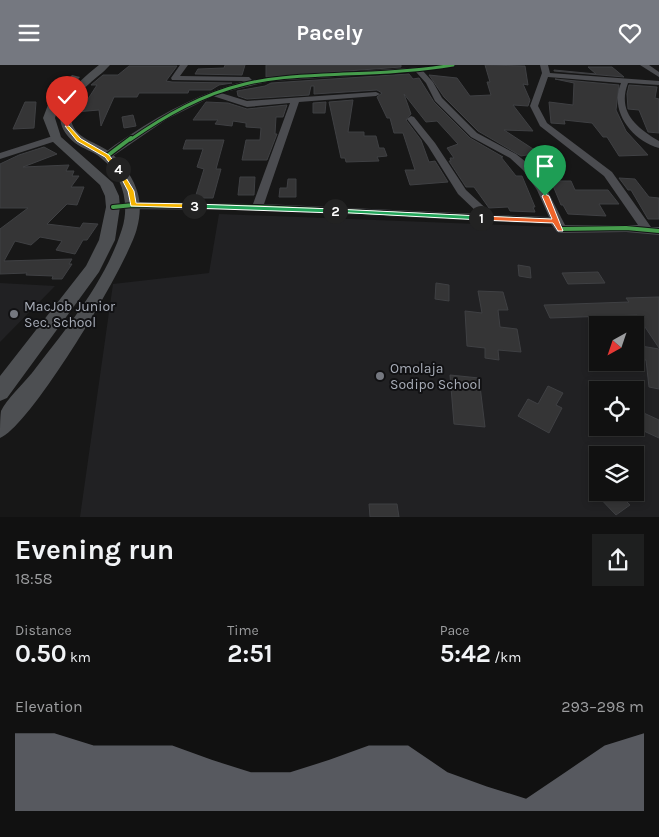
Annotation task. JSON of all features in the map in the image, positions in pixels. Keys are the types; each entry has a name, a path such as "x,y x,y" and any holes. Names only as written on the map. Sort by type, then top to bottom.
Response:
{"main road":[{"path":"0,392 93,268 107,240 113,207 112,196 106,183 56,139 48,118 56,97 70,81 92,65"},
{"path":"0,427 16,410 65,342 110,275 126,242 133,215 131,191 124,177 107,156 72,134 67,127 65,115 72,95 105,65"}],"street":[{"path":"184,65 175,78 269,79 419,71 453,65"},
{"path":"315,65 319,76"},
{"path":"644,65 659,75"},
{"path":"653,231 608,174 543,123 534,106 544,70 625,81 659,83"},
{"path":"419,71 429,82 442,104 474,135 513,156 527,167 542,190 560,229"},
{"path":"107,156 171,111 215,93 269,79"},
{"path":"625,81 620,94 622,110 638,132 659,145"},
{"path":"215,93 247,104 376,94"},
{"path":"258,207 296,99"},
{"path":"411,119 432,145 462,193 490,218"},
{"path":"0,156 56,139"},
{"path":"113,207 133,205 258,207 555,221 560,229"},
{"path":"560,229 626,228 653,231"}],"shaded area":[{"name":"Omolaja Sodipo School","path":"219,214 659,231 659,517 80,517 113,284 209,273"},
{"name":"MacJob Junior Sec. School","path":"0,283 55,286 0,342"}],"building":[{"path":"225,65 245,65 242,75 195,74 198,69 224,68"},
{"path":"266,65 401,65 401,67 266,77"},
{"path":"485,65 525,66 528,85 523,84 530,100 528,106 513,105 533,131 504,130 553,162 560,181 571,181 575,190 608,190 619,204 599,204 606,216 568,214 563,205 561,205 549,176 544,175 540,165 533,165 527,155 521,156 478,131 444,97 429,75 457,78 470,96 491,95 487,82 490,82"},
{"path":"129,66 177,66 166,81 172,82 232,83 219,85 211,90 189,90 188,93 139,93 137,97 114,97 101,126 99,110 75,112 79,103 86,102 97,85 91,85 103,75 118,75"},
{"path":"588,67 612,67 624,77 554,71 596,74"},
{"path":"409,74 413,79 419,78 434,102 470,138 503,157 501,157 516,176 522,176 535,207 533,207 535,212 510,211 508,207 489,208 474,187 466,187 449,161 451,161 450,158 454,158 447,148 458,144 437,121 426,122 404,94 411,114 406,120 421,140 429,162 435,161 448,182 410,185 405,170 415,170 403,133 394,133 390,118 387,118 377,97 382,93 377,90 314,94 314,86 311,86 309,95 247,99 238,96 237,91 265,86 271,83"},
{"path":"555,79 619,85 616,110 626,131 648,155 619,156 607,137 603,137 592,123 564,120 565,124 551,123 549,102 573,105 574,83"},
{"path":"629,85 657,87 655,98 659,99 659,133 648,132 639,110 628,109 627,94"},
{"path":"353,100 348,132 364,132 364,136 376,136 379,148 384,148 387,156 377,157 379,161 346,162 345,158 341,158 329,102"},
{"path":"25,102 36,102 34,128 13,129"},
{"path":"206,102 228,103 247,109 287,105 283,117 276,117 275,134 277,134 267,160 242,160 246,140 260,140 261,128 246,127 246,123 233,121 232,126 215,124 218,120 193,120"},
{"path":"326,102 325,113 313,113 313,103"},
{"path":"133,115 136,126 124,128 122,117"},
{"path":"186,140 224,140 216,169 221,169 213,198 195,198 204,169 197,167 203,149 183,149"},
{"path":"44,147 57,154 23,167 69,165 66,171 74,171 72,176 79,176 71,187 84,187 77,205 67,204 47,224 80,228 83,223 98,224 87,240 83,240 75,254 56,250 62,241 40,237 31,245 15,241 4,261 72,259 69,264 72,264 62,279 52,279 53,276 26,275 27,273 0,274 0,229 28,208 0,208 0,164 19,155"},
{"path":"240,177 255,177 254,195 238,195"},
{"path":"619,178 635,179 649,197 659,198 659,219 648,219 631,190 628,190"},
{"path":"288,179 296,179 296,197 279,197 280,188 287,188"},
{"path":"518,265 530,267 531,278 519,276"},
{"path":"598,272 605,283 568,284 562,273"},
{"path":"436,283 449,285 449,301 435,299"},
{"path":"478,291 503,292 508,310 498,310 500,327 517,329 521,352 498,350 499,360 485,358 485,348 467,346 465,311 482,313"},
{"path":"659,297 659,348 644,326 644,316 550,318 544,305 629,302 626,298"},
{"path":"644,346 659,349 659,389 649,387 646,360 644,360"},
{"path":"450,375 479,378 485,427 454,424"},
{"path":"548,386 563,393 556,405 562,408 549,433 518,416 528,399 538,404"},
{"path":"644,413 659,420 659,438 644,431"},
{"path":"603,501 626,501 630,505 616,515"},
{"path":"369,504 397,504 399,517 370,517"}],"cycle path":[{"path":"107,156 145,129 184,106 225,89 247,83 294,77 408,71 453,65"},
{"path":"113,207 133,205 257,207 555,221 561,229 626,228 659,231"}],"place":[{"name":"MacJob Junior Sec. School","path":"14,314"},
{"name":"Omolaja Sodipo School","path":"380,376"}],"route":[{"path":"67,127 79,140 107,156 124,177 131,191 133,205 258,207 555,221 560,229 545,196"}]}
